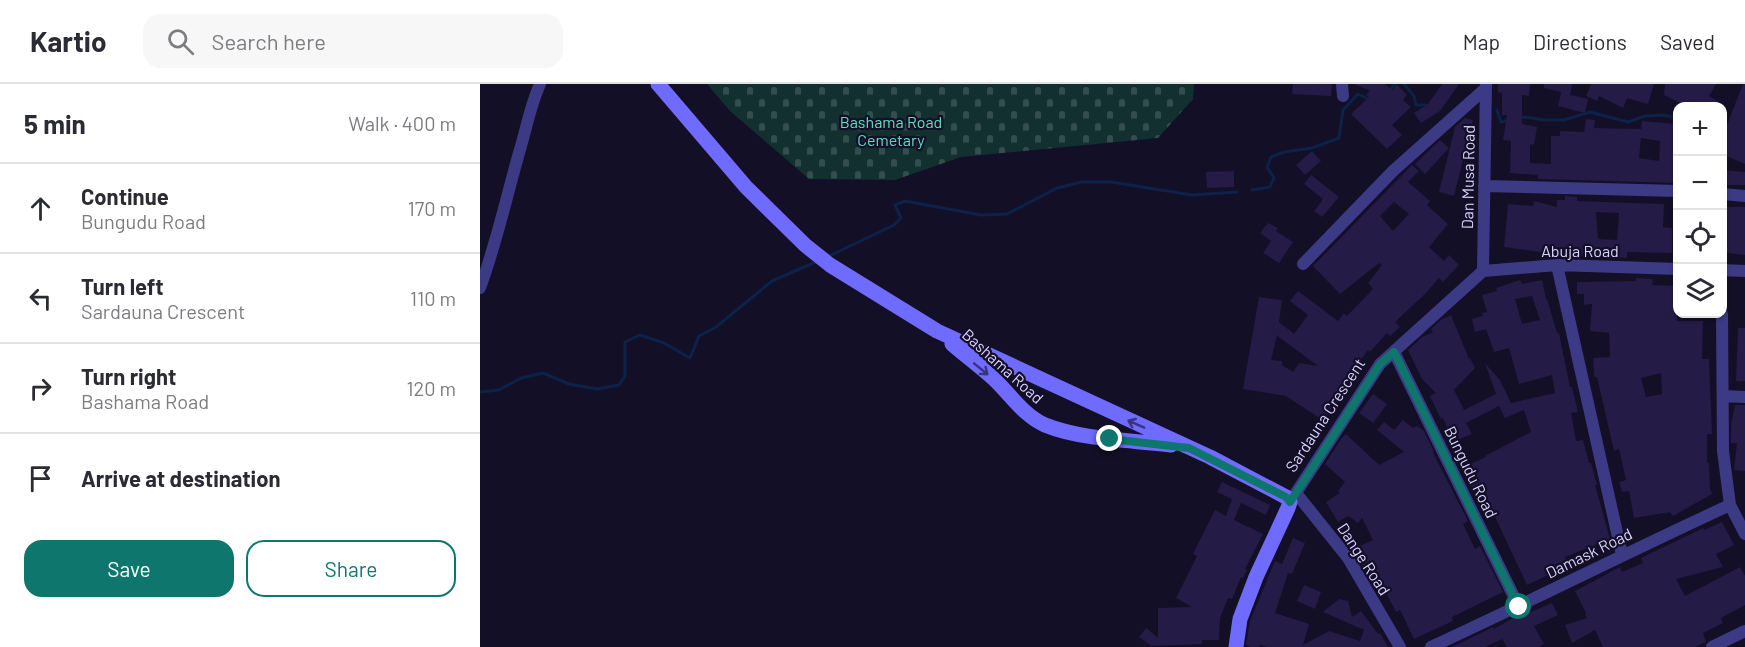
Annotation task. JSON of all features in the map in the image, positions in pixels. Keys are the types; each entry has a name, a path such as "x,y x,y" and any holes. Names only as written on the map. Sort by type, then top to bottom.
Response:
{"street":[{"path":"480,288 499,229 531,104 540,84"},
{"name":"Bashama Road","path":"658,84 746,187 805,245 830,265 937,331 1189,448 1286,497 1293,498"},
{"path":"1303,264 1392,171 1486,86"},
{"name":"Dan Musa Road","path":"1483,271 1486,86"},
{"path":"1484,186 1673,190"},
{"path":"1727,194 1745,196"},
{"path":"1557,265 1622,555"},
{"name":"Abuja Road","path":"1483,271 1557,265 1673,269"},
{"path":"1727,270 1745,271"},
{"name":"Sardauna Crescent","path":"1236,647 1240,619 1256,577 1293,498 1380,364 1483,271"},
{"path":"1722,318 1723,451 1730,505 1745,534"},
{"name":"Bashama Road","path":"937,331 1043,424 1110,439 1189,448"},
{"name":"Bungudu Road","path":"1394,352 1519,607"},
{"path":"1723,396 1745,397"},
{"name":"Dange Road","path":"1293,498 1348,558 1400,647"},
{"name":"Damask Road","path":"1431,647 1730,505"},
{"path":"1712,647 1745,631"}],"green space":[{"name":"Bashama Road Cemetary","path":"707,84 1194,84 1193,99 1158,138 961,157 895,180 809,179 730,111"}],"building":[{"path":"1293,84 1332,84 1331,96 1292,94"},
{"path":"1354,84 1385,84 1392,90 1397,85 1407,95 1403,100 1411,107 1392,125 1402,135 1387,149 1351,114 1369,97 1366,95 1370,91"},
{"path":"1442,84 1459,84 1440,111 1421,123 1414,113 1428,104"},
{"path":"1498,84 1530,84 1529,96 1522,95 1522,124 1537,127 1534,145 1530,144 1530,163 1551,164 1551,136 1560,136 1560,131 1584,132 1586,119 1595,120 1594,128 1641,129 1642,121 1673,124 1673,183 1538,179 1538,175 1510,173 1511,141 1503,140 1507,115 1502,115 1502,93 1498,92","holes":["1641,138 1660,141 1659,161 1639,158"]},
{"path":"1544,84 1572,84 1570,95 1588,99 1585,113 1558,106 1561,92 1544,88"},
{"path":"1591,84 1654,84 1648,104 1627,98 1623,108 1599,96 1597,101 1586,96"},
{"path":"1665,84 1716,84 1709,96 1719,102 1678,102 1664,95"},
{"path":"1743,84 1745,84 1745,164 1727,156 1727,125"},
{"path":"1465,118 1473,120 1454,196 1439,192 1455,127"},
{"path":"1440,140 1449,148 1425,174 1415,164"},
{"path":"1312,151 1321,161 1305,175 1296,165"},
{"path":"1412,165 1419,171 1408,182 1430,201 1427,205 1448,224 1429,247 1444,261 1449,255 1459,265 1443,282 1439,278 1395,322 1400,327 1390,336 1387,333 1370,352 1368,350 1352,372 1355,378 1324,421 1286,396 1243,389 1259,297 1282,300 1279,322 1294,334 1308,315 1290,301 1298,291 1338,321 1344,313 1347,316 1373,289 1368,283 1382,265 1379,263 1340,294 1313,266","holes":["1394,202 1409,214 1393,231 1380,216","1277,335 1279,337 1318,366 1299,363 1293,372 1282,365 1282,361 1271,360"]},
{"path":"1727,170 1745,172 1745,185 1727,185"},
{"path":"1234,171 1234,187 1207,188 1206,172"},
{"path":"1311,175 1339,197 1322,217 1314,211 1323,199 1304,184"},
{"path":"1565,196 1577,197 1577,201 1664,204 1663,227 1672,228 1672,253 1627,252 1627,258 1554,254 1504,247 1508,204 1533,206 1534,201 1557,207 1557,200 1565,200","holes":["1596,212 1619,213 1617,240 1598,239"]},
{"path":"1727,207 1745,207 1745,255 1727,253"},
{"path":"1268,223 1278,228 1276,231 1293,242 1279,263 1263,253 1271,241 1260,233"},
{"path":"1653,279 1652,285 1673,286 1673,318 1677,318 1677,321 1703,321 1702,359 1709,359 1712,434 1707,434 1707,463 1709,463 1712,494 1673,516 1670,512 1634,518 1629,491 1622,492 1619,482 1626,480 1619,449 1614,451 1597,377 1594,377 1593,358 1610,357 1609,333 1590,331 1592,304 1584,305 1584,294 1577,294 1577,282","holes":["1661,373 1662,394 1646,397 1641,378"]},
{"path":"1520,280 1522,284 1542,280 1546,299 1557,333 1559,333 1570,387 1572,387 1578,412 1571,413 1576,441 1583,440 1589,463 1591,463 1610,539 1565,557 1569,565 1527,585 1480,485 1472,488 1463,467 1531,432 1524,410 1505,418 1499,406 1466,423 1472,434 1453,442 1430,396 1436,393 1422,379 1408,350 1422,337 1433,332 1431,329 1442,319 1451,315 1475,368 1454,390 1464,410 1496,394 1485,363 1500,380 1511,403 1555,393 1552,375 1519,384 1509,348 1494,352 1486,329 1475,332 1472,319 1483,316 1482,313 1487,312 1482,295 1497,291 1496,288","holes":["1532,296 1540,320 1522,324 1515,299"]},
{"path":"1738,328 1745,328 1745,381 1736,381"},
{"path":"1373,394 1387,404 1373,423 1359,413"},
{"path":"1735,405 1745,405 1745,471 1734,470 1737,443 1731,443 1731,424"},
{"path":"1403,420 1413,428 1417,426 1424,431 1468,521 1463,524 1475,549 1480,546 1503,592 1452,617 1453,621 1414,639 1400,610 1396,612 1383,587 1379,589 1368,567 1364,569 1353,549 1373,540 1362,518 1358,523 1348,516 1338,522 1326,502 1340,493 1338,491 1345,482 1325,464 1341,439 1346,434 1379,465 1404,452 1377,430 1384,422 1394,430"},
{"path":"1222,482 1270,505 1266,515 1241,503 1234,520 1263,534 1232,599 1228,598 1220,618 1219,640 1202,640 1202,644 1151,646 1139,637 1146,628 1158,638 1158,608 1192,607 1176,598 1197,556 1193,554 1215,510 1226,516 1232,499 1217,492"},
{"path":"1722,522 1734,545 1716,554 1723,567 1676,579 1685,596 1740,567 1745,576 1745,605 1721,618 1723,623 1703,633 1706,642 1695,647 1603,647 1595,630 1572,643 1565,625 1587,618 1575,591 1620,567 1622,572 1643,563 1641,558 1703,528 1704,530"},
{"path":"1293,538 1305,543 1292,574 1288,573 1275,613 1309,624 1303,645 1329,631 1360,641 1364,630 1323,612 1339,599 1348,601 1352,617 1361,611 1378,634 1380,633 1388,647 1267,647 1260,645 1252,647 1246,645 1250,621 1275,561 1282,564"},
{"path":"1304,585 1321,592 1315,609 1297,601"},
{"path":"1552,603 1558,615 1534,626 1544,644 1538,647 1507,647 1502,639 1485,647 1452,647 1493,627 1494,629 1518,615"}],"waterway":[{"path":"1388,92 1395,84"},
{"path":"1404,84 1414,96 1416,105 1426,105"},
{"path":"1252,190 1270,187 1274,178 1267,167 1271,157 1284,152 1312,148 1339,138 1343,110 1358,94 1370,100"},
{"path":"1497,110 1501,122 1510,120"},
{"path":"1519,118 1564,120 1590,112 1628,122 1645,116 1664,115 1673,118"},
{"path":"827,257 894,225 901,218 895,205 905,201 981,215 1007,214 1057,188 1082,182 1111,182 1192,195 1237,192"},
{"path":"480,392 499,390 521,378 543,373 569,384 597,389 619,385 625,376 625,342 640,335 664,343 690,358 699,336 716,327 772,281 818,261"}],"route":[{"path":"1110,439 1189,448 1286,497 1290,502 1380,364 1394,352 1519,607"}]}
